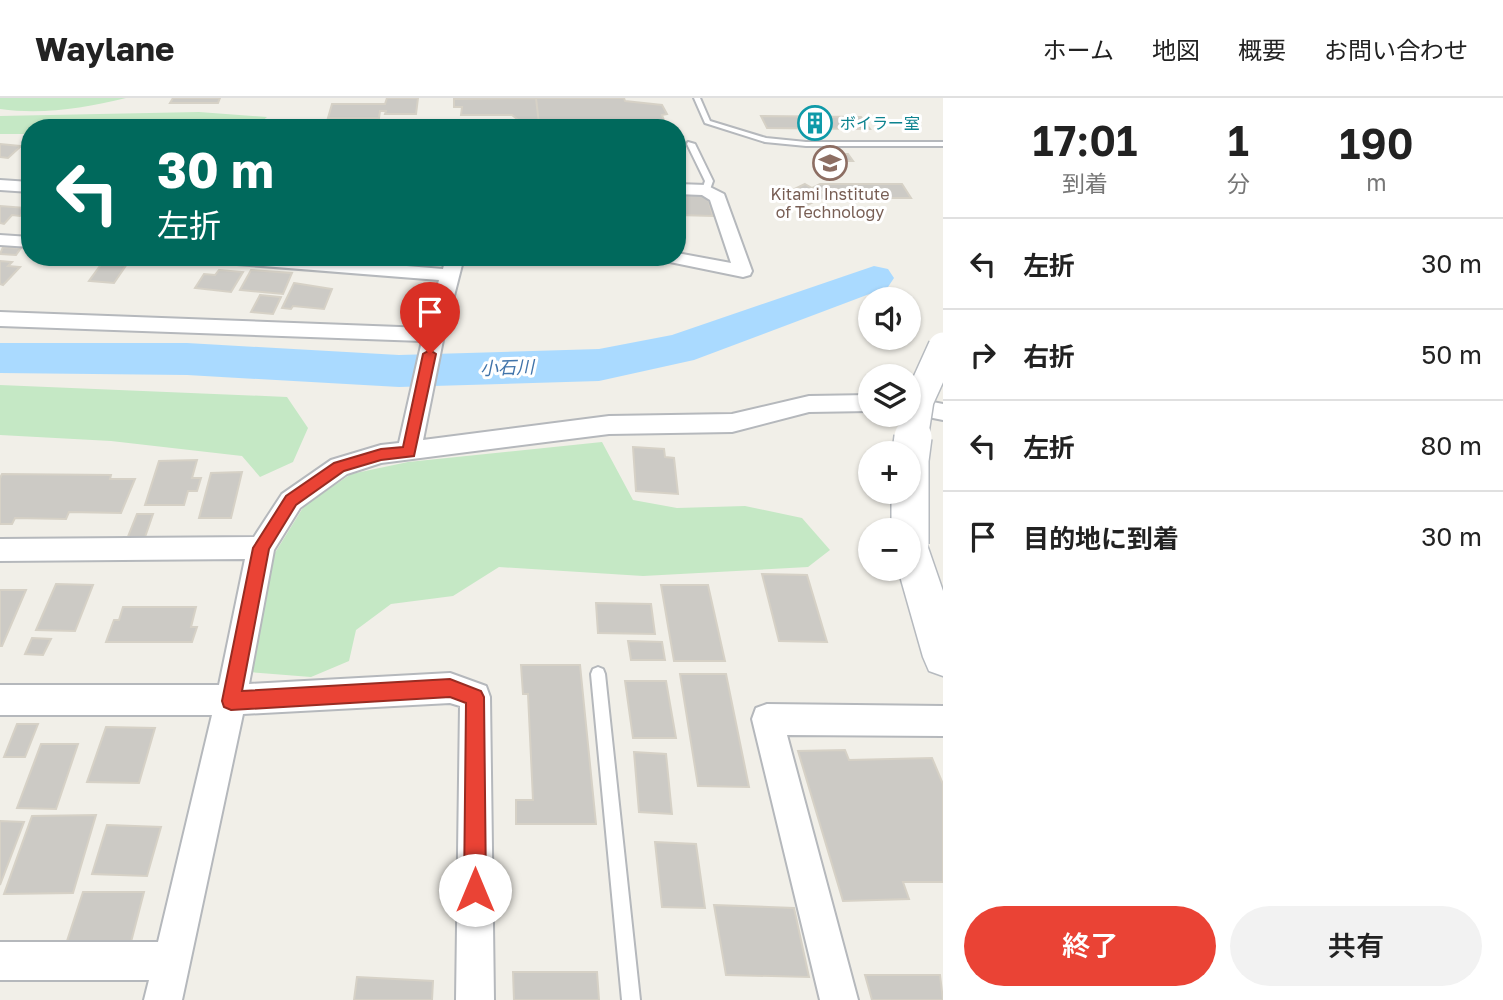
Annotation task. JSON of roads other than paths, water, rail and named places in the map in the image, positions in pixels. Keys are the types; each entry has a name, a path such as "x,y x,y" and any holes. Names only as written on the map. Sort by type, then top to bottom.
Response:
{"street":[{"path":"0,185 21,186"},
{"path":"686,189 706,190 718,198 743,271 686,260"},
{"path":"0,240 21,238"},
{"path":"409,452 432,345 453,266"},
{"path":"0,319 432,345"},
{"path":"910,518 910,460 919,400 943,347"},
{"path":"163,1000 231,701 261,548 291,501 339,467 381,454 608,425 732,424 809,404 858,402"},
{"path":"921,408 943,412"},
{"path":"0,550 261,548"},
{"path":"921,581 943,657"},
{"path":"0,700 231,701 450,688 475,697 475,1000"},
{"path":"839,1000 767,719 943,722"},
{"path":"0,961 171,961"}],"lane":[{"path":"697,98 707,122 765,139 806,144 943,144"},
{"path":"691,144 709,181 706,190"},
{"path":"598,674 631,1000"}],"waterway":[{"name":"小石川","path":"0,358 187,359 399,371 599,365 678,349 874,278"}],"place":[{"name":"ボイラー室","path":"815,123"},
{"name":"Kitami Institute of Technology","path":"830,163"}]}
